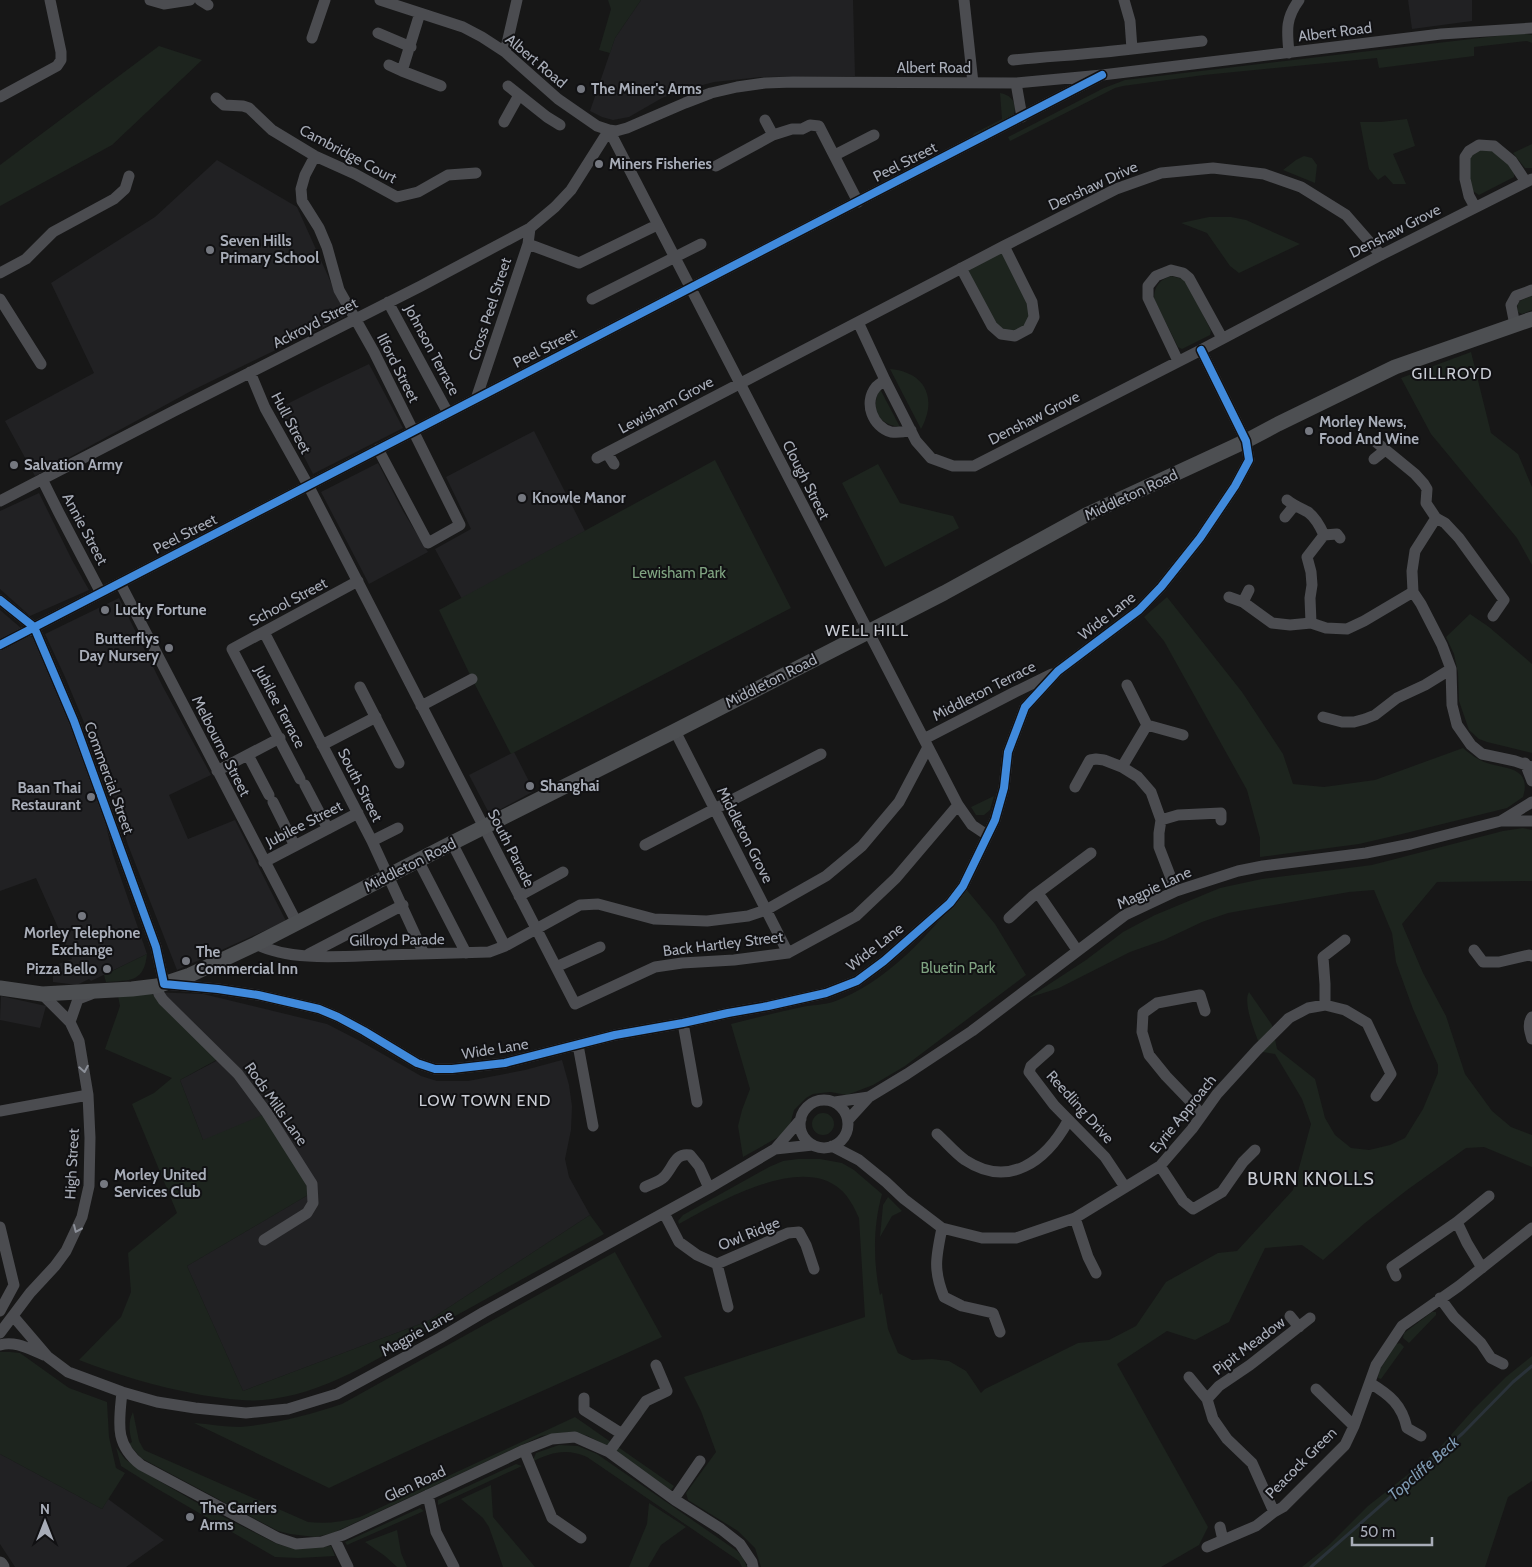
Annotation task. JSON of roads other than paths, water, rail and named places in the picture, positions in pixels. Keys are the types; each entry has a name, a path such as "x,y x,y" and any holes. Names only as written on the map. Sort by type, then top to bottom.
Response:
{"main road":[{"name":"Middleton Road","path":"0,988 42,994 67,994 160,985 190,975 256,944 418,860 676,731 944,592 1086,515 1246,441 1395,367 1532,319"}],"street":[{"path":"0,97 57,66 61,60 50,0"},
{"path":"150,0 164,4 190,0"},
{"path":"312,38 324,0"},
{"name":"Albert Road","path":"380,0 463,27 482,37 505,52 558,99 597,126 616,131 685,102 737,87 765,83 1016,83 1102,76 1441,34 1532,28"},
{"path":"505,52 517,0"},
{"path":"964,0 973,83"},
{"path":"1124,0 1130,21 1132,49"},
{"path":"1289,53 1288,18 1299,0"},
{"path":"402,71 420,14"},
{"path":"378,33 411,47"},
{"path":"1013,60 1060,55 1081,55 1202,41"},
{"path":"389,65 441,86"},
{"name":"Peel Street","path":"0,645 1102,76"},
{"path":"1016,83 1022,117"},
{"path":"508,86 547,118 560,125"},
{"path":"504,122 519,95"},
{"name":"Cambridge Court","path":"216,98 224,105 249,108 272,130 315,156 355,174 397,197 418,192 448,175 476,173"},
{"path":"547,118 558,99"},
{"path":"765,120 773,135"},
{"path":"716,166 773,135 792,129 802,129 810,125 819,126 858,202"},
{"name":"Clough Street","path":"609,130 958,805 972,825 988,835"},
{"name":"Ackroyd Street","path":"0,501 530,228 555,207 571,190 609,130"},
{"path":"835,156 874,135"},
{"name":"Denshaw Grove","path":"858,322 916,441 931,458 953,466 974,466 1529,180 1512,161 1494,146 1479,145 1465,157 1465,179 1475,207"},
{"name":"Ilford Street","path":"315,156 305,175 301,189 302,201 319,228 327,247 339,290 374,352 460,525 428,543 378,449"},
{"name":"Denshaw Drive","path":"739,383 1116,189 1161,173 1213,168 1264,174 1301,187 1346,215 1381,255"},
{"path":"0,273 26,260 53,232 114,199 126,189 130,176"},
{"path":"528,244 579,263 657,224"},
{"name":"Cross Peel Street","path":"476,399 528,244 530,228"},
{"path":"592,299 701,244"},
{"path":"961,268 992,326 1001,334 1015,336 1028,329 1034,317 1032,302 1004,246"},
{"path":"1178,361 1148,298 1148,286 1156,276 1171,270 1182,273 1189,278 1222,338"},
{"path":"1515,325 1511,305 1516,296 1532,290"},
{"path":"0,299 41,364"},
{"name":"Johnson Terrace","path":"388,302 448,413"},
{"name":"Wide Lane","path":"160,985 218,989 258,995 319,1009 364,1031 417,1063 435,1069 469,1068 506,1063 615,1035 683,1023 826,993 857,981 884,961 950,903 963,886 995,820 1004,788 1008,752 1025,707 1058,671 1139,610 1182,562 1218,513 1249,460 1246,441 1201,350"},
{"name":"Hull Street","path":"250,372 265,408 308,486"},
{"path":"885,380 876,387 871,396 872,415 884,429 894,432 911,430"},
{"name":"Lewisham Grove","path":"614,464 602,455 739,383"},
{"path":"1374,459 1380,446 1415,474 1424,484 1427,489 1426,503 1436,518 1445,523 1459,538 1504,600 1492,616"},
{"name":"Annie Street","path":"42,479 101,593"},
{"name":"South Parade","path":"308,486 575,1004"},
{"path":"1284,517 1290,503 1318,521 1324,535"},
{"path":"1436,518 1415,550 1412,571 1413,592 1438,636 1451,669 1452,706 1456,725 1471,745 1482,754 1528,765 1532,780"},
{"path":"1311,623 1310,598 1312,585 1307,557 1324,535 1336,534 1340,538"},
{"name":"School Street","path":"232,649 358,582"},
{"name":"Melbourne Street","path":"120,583 297,923"},
{"path":"1243,602 1249,590"},
{"path":"1229,597 1243,602 1272,623 1290,625 1311,623 1326,628 1347,628 1364,621 1413,592"},
{"name":"Commercial Street","path":"0,600 34,627 74,721 156,947 160,985"},
{"name":"South Street","path":"264,632 372,841 424,954"},
{"name":"Jubilee Terrace","path":"232,649 328,829"},
{"path":"1322,717 1342,722 1354,722 1375,716 1397,698 1425,685 1451,669"},
{"name":"Middleton Terrace","path":"926,743 1014,692 1058,671"},
{"path":"422,706 472,680"},
{"path":"1127,685 1147,725 1183,734"},
{"path":"360,687 399,763"},
{"path":"322,745 376,717"},
{"path":"1122,768 1147,725"},
{"name":"Middleton Grove","path":"676,731 788,953"},
{"path":"217,771 280,738"},
{"name":"Gillroyd Parade","path":"256,944 281,953 307,955 344,956 489,952 505,946 580,906 598,904 654,918 707,921 748,916 766,910 826,876 862,846 899,802 926,743"},
{"path":"646,846 821,754"},
{"path":"248,755 295,846"},
{"path":"1075,787 1090,760 1096,758 1122,768 1138,777 1151,792 1161,820 1159,847 1176,891"},
{"name":"Magpie Lane","path":"848,1120 869,1097 972,1030 1125,916 1176,891 1238,871 1263,866 1366,853 1411,844 1501,820 1532,802"},
{"name":"Back Hartley Street","path":"575,1004 655,968 682,963 734,960 788,953 856,916 896,878 958,805"},
{"name":"Jubilee Street","path":"264,862 358,813"},
{"path":"1161,820 1178,815 1221,813 1221,820"},
{"name":"Magpie Lane","path":"1501,820 1532,821"},
{"path":"372,841 398,828"},
{"path":"452,843 505,946"},
{"path":"1009,918 1038,893 1091,854"},
{"path":"418,860 466,953"},
{"path":"519,896 563,872"},
{"path":"1038,893 1077,950"},
{"path":"307,955 402,905"},
{"path":"1345,940 1320,956 1326,984 1326,1005 1345,1010 1367,1023 1391,1074 1376,1096"},
{"path":"556,967 600,947"},
{"path":"1474,950 1483,962 1499,962 1529,955 1532,956"},
{"name":"Rods Mills Lane","path":"160,985 159,994 163,1000 238,1074 267,1113 312,1184 313,1203 307,1213 264,1240"},
{"path":"70,1022 78,999 102,990"},
{"name":"High Street","path":"0,1333 30,1293 66,1251 82,1217 89,1186 88,1095 79,1040 70,1022 42,994"},
{"path":"1202,1115 1149,1055 1142,1032 1143,1013 1156,1003 1200,996 1205,1011"},
{"name":"Eyrie Approach","path":"832,1146 859,1160 942,1228 982,1238 1016,1238 1075,1218 1160,1166 1192,1129 1217,1094 1289,1018 1308,1008 1326,1005"},
{"path":"1532,1017 1529,1031 1532,1039"},
{"path":"683,1023 697,1102"},
{"path":"578,1045 593,1126"},
{"name":"Reedling Drive","path":"1049,1050 1031,1066 1029,1072 1068,1121 1105,1157 1125,1187"},
{"path":"0,1111 88,1095"},
{"name":"Magpie Lane","path":"835,1102 869,1097"},
{"path":"824,1100 835,1102 844,1110 848,1120 848,1127 841,1141 832,1146 822,1148 813,1145 807,1140 803,1134 801,1119 805,1110 814,1102 824,1100"},
{"name":"Magpie Lane","path":"10,1321 48,1357 68,1372 122,1392 167,1403 246,1413 288,1409 337,1394 709,1188 775,1149 801,1119"},
{"path":"937,1134 964,1159 977,1167 994,1172 1008,1172 1025,1168 1039,1159 1062,1133 1068,1121"},
{"name":"Eyrie Approach","path":"846,1134 859,1160"},
{"name":"Magpie Lane","path":"775,1149 813,1145"},
{"path":"1160,1166 1178,1194 1194,1213 1222,1192 1254,1150"},
{"path":"646,1187 663,1178 679,1156 684,1154 690,1155 699,1166 709,1188"},
{"path":"1396,1276 1392,1267 1457,1222 1489,1196"},
{"name":"Owl Ridge","path":"664,1213 679,1242 697,1255 717,1264 788,1233 799,1232 806,1245 814,1269"},
{"path":"1075,1218 1088,1257 1096,1274"},
{"path":"1457,1222 1482,1268"},
{"path":"0,1227 14,1285 0,1311"},
{"path":"942,1228 935,1260 941,1299 993,1313 1000,1332"},
{"name":"Peacock Green","path":"1207,1547 1256,1526 1283,1507 1345,1445 1354,1426 1376,1365 1402,1326 1530,1232"},
{"path":"717,1264 728,1307"},
{"path":"14,1285 30,1293"},
{"path":"1440,1298 1454,1317 1481,1343 1491,1358 1504,1364"},
{"path":"1290,1316 1299,1327"},
{"name":"Pipit Meadow","path":"1207,1398 1219,1386 1250,1365 1310,1318"},
{"name":"Magpie Lane","path":"0,1345 4,1343 16,1344 48,1357"},
{"path":"609,1452 646,1401 667,1391 656,1365"},
{"path":"1188,1377 1207,1398 1213,1419 1227,1439 1252,1463 1274,1512"},
{"path":"1370,1383 1386,1392 1404,1414 1407,1428 1421,1436"},
{"path":"1316,1389 1354,1426"},
{"name":"Glen Road","path":"122,1392 119,1432 122,1444 130,1457 141,1465 278,1538 296,1544 322,1542 334,1538 524,1450 552,1440 576,1437 609,1452 674,1499 721,1529 740,1544 752,1562 753,1567"},
{"path":"584,1398 584,1410 622,1434"},
{"path":"524,1450 552,1518 581,1538"},
{"path":"674,1499 700,1461"},
{"path":"428,1495 436,1532 454,1567"},
{"path":"1220,1528 1222,1540"},
{"path":"334,1538 348,1567"}],"waterway":[{"name":"Topcliffe Beck","path":"1311,1567 1463,1433 1513,1382 1532,1366"}],"place":[{"name":"The Miner's Arms","path":"581,89"},
{"name":"Miners Fisheries","path":"599,164"},
{"name":"Seven Hills Primary School","path":"210,250"},
{"name":"Morley News, Food And Wine","path":"1309,431"},
{"name":"Salvation Army","path":"14,465"},
{"name":"Knowle Manor","path":"522,498"},
{"name":"Lucky Fortune","path":"105,610"},
{"name":"Butterflys Day Nursery","path":"169,648"},
{"name":"Shanghai","path":"530,786"},
{"name":"Baan Thai Restaurant","path":"91,797"},
{"name":"Morley Telephone Exchange","path":"82,916"},
{"name":"The Commercial Inn","path":"186,961"},
{"name":"Pizza Bello","path":"107,969"},
{"name":"Morley United Services Club","path":"104,1184"},
{"name":"The Carriers Arms","path":"190,1517"}],"district":[{"name":"GILLROYD","path":"1452,373"},
{"name":"WELL HILL","path":"867,630"},
{"name":"LOW TOWN END","path":"485,1100"},
{"name":"BURN KNOLLS","path":"1311,1179"}],"park label":[{"name":"Lewisham Park","path":"679,573"},
{"name":"Bluetin Park","path":"958,968"}]}
